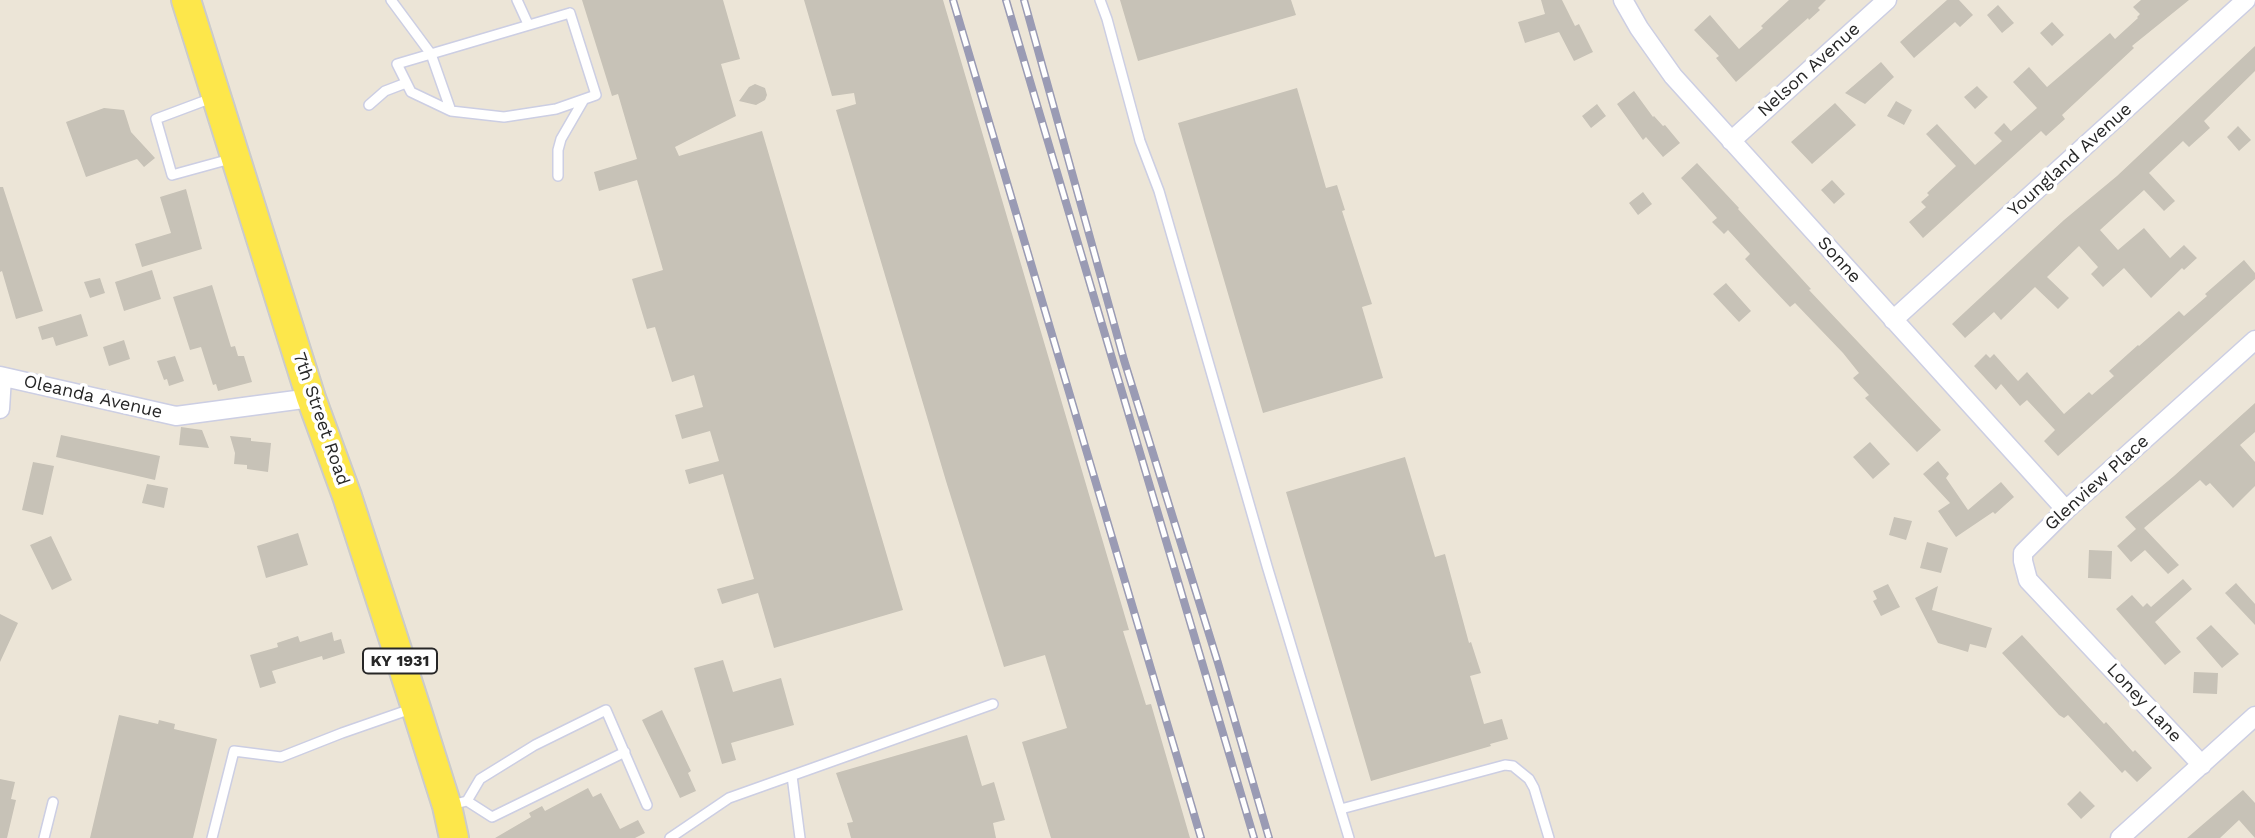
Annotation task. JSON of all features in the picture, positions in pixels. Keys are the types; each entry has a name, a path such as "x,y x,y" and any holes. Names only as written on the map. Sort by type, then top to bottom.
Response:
{"main road":[{"name":"7th Street Road","path":"186,0 311,398 347,496 416,708 457,803 454,838"}],"street":[{"name":"Sonne","path":"1623,0 1651,47 1673,76 2066,510"},
{"name":"Nelson Avenue","path":"1731,141 1887,0"},
{"name":"Youngland Avenue","path":"1893,320 2246,0"},
{"name":"Glenview Place","path":"2086,641 2028,580 2022,561 2024,553 2066,510 2255,340"},
{"name":"Oleanda Avenue","path":"1,377 176,416 311,398"},
{"path":"0,409 1,377"},
{"name":"Loney Lane","path":"2086,641 2202,765"},
{"path":"2120,838 2255,716"}],"lane":[{"path":"391,0 430,54 451,111"},
{"path":"517,0 528,24"},
{"path":"1100,0 1140,141 1160,191 1267,566 1349,838"},
{"path":"369,105 385,90 408,88 451,111 504,117 556,109 596,95 570,13 397,64 408,88"},
{"path":"217,97 156,119 172,175 236,157"},
{"path":"558,176 558,150 561,139 583,101"},
{"path":"670,838 729,798 993,704"},
{"path":"212,838 234,751 281,757 416,708"},
{"path":"625,752 492,817 457,803 480,779 535,745 606,710 625,752 647,805"},
{"path":"1341,809 1504,765 1513,766 1529,779 1534,788 1549,838"},
{"path":"792,776 800,838"},
{"path":"44,838 53,802"}],"building":[{"path":"582,0 723,0 740,59 721,64 736,116 675,147 679,156 762,131 903,610 774,648 758,593 722,604 717,589 754,579 723,474 689,484 685,470 719,461 710,431 682,439 675,415 703,407 694,375 672,382 655,327 647,329 632,279 663,270 637,180 599,191 594,172 637,159 618,94 612,96"},
{"path":"804,0 943,0 1129,630 1123,631 1146,705 1151,704 1190,838 1051,838 1022,742 1067,728 1045,655 1004,667 836,110 856,104 854,93 832,96"},
{"path":"1120,0 1291,0 1296,15 1138,61"},
{"path":"1541,0 1562,0 1575,26 1579,24 1593,52 1574,61 1559,32 1525,43 1518,22 1545,14"},
{"path":"1789,0 1826,0 1818,8 1820,10 1736,82 1716,58 1719,56 1694,30 1710,15 1739,49"},
{"path":"1947,0 1959,0 1973,15 1960,27 1955,22 1914,58 1900,42"},
{"path":"2141,0 2189,0 2132,46 2134,48 2062,115 2065,119 2046,136 2041,131 1923,238 1909,222 1926,207 1921,202 1929,195 1927,193 1956,166 1926,134 1937,124 1975,165 2002,141 1994,133 2004,123 2011,131 2037,108 2013,82 2029,67 2047,87 2110,33 2115,39 2138,18 2140,14 2133,7"},
{"path":"1998,5 2014,23 2002,33 1987,15"},
{"path":"2052,22 2064,35 2052,46 2040,33"},
{"path":"2255,46 2255,71 2204,121 2210,128 2189,147 2183,141 2149,173 2175,201 2164,211 2144,190 2100,230 2118,250 2144,228 2170,258 2184,245 2197,258 2184,270 2182,268 2151,298 2124,268 2103,287 2091,274 2098,267 2079,246 2047,277 2069,298 2058,309 2035,287 2001,320 1994,312 1965,338 1952,324 2064,220 2117,176"},
{"path":"1881,62 1894,77 1865,104 1845,93"},
{"path":"755,84 765,88 765,100 756,105 739,101 749,87"},
{"path":"1977,86 1988,97 1975,109 1964,97"},
{"path":"1297,88 1326,188 1337,185 1345,210 1342,211 1372,304 1362,307 1383,378 1263,413 1178,123"},
{"path":"1634,91 1653,117 1665,125 1680,143 1663,157 1646,137 1643,140 1617,104"},
{"path":"1896,101 1912,110 1904,125 1887,116"},
{"path":"1835,103 1856,125 1812,164 1791,142"},
{"path":"1597,104 1606,116 1591,128 1582,116"},
{"path":"104,108 124,110 131,132 155,158 144,167 137,159 86,177 66,122"},
{"path":"2238,126 2251,140 2239,151 2227,137"},
{"path":"1697,163 1811,289 1809,290 1941,430 1917,452 1865,398 1869,395 1853,378 1859,373 1843,353 1795,303 1790,307 1756,271 1745,259 1750,254 1728,230 1724,234 1712,222 1717,218 1681,178"},
{"path":"1832,180 1845,194 1834,204 1821,190"},
{"path":"0,187 3,187 43,311 16,319 2,271 0,272"},
{"path":"186,189 202,249 142,267 135,244 171,233 160,197"},
{"path":"1643,192 1652,204 1638,215 1629,203"},
{"path":"2244,260 2255,273 2255,279 2058,456 2044,441 2055,430 2027,400 2020,406 2001,384 1996,390 1974,366 1986,354 1990,358 1994,354 2018,381 2027,372 2064,414 2089,392 2092,395 2114,376 2109,371 2138,345 2179,311 2184,316"},
{"path":"152,270 161,299 124,311 115,282"},
{"path":"100,278 105,293 90,298 84,282"},
{"path":"1726,283 1751,311 1739,322 1713,294"},
{"path":"212,285 231,347 235,346 238,356 244,356 252,382 218,391 216,384 213,385 201,347 190,350 173,297"},
{"path":"81,314 88,336 56,346 53,337 42,340 38,327"},
{"path":"124,340 130,359 109,366 103,347"},
{"path":"175,356 184,381 169,386 157,361"},
{"path":"2255,403 2255,432 2240,445 2255,462 2255,486 2233,508 2210,483 2206,486 2200,480 2144,528 2179,565 2168,574 2145,550 2131,562 2117,546 2136,529 2125,517"},
{"path":"181,427 202,430 209,448 179,445"},
{"path":"61,435 160,456 155,480 56,457"},
{"path":"230,436 271,443 268,472 234,464 235,453"},
{"path":"1870,442 1890,464 1873,479 1853,457"},
{"path":"1405,457 1435,557 1445,554 1469,643 1471,642 1481,673 1470,676 1484,724 1502,719 1508,739 1371,781 1286,492"},
{"path":"1938,461 1949,474 1946,478 1968,510 2001,482 2014,497 1995,514 1993,512 1956,537 1938,511 1950,503 1923,474"},
{"path":"33,462 54,466 43,515 22,510"},
{"path":"147,484 168,488 164,508 142,503"},
{"path":"1894,517 1912,521 1906,540 1889,535"},
{"path":"298,533 308,565 266,578 257,546"},
{"path":"51,536 72,580 52,590 30,545"},
{"path":"1927,542 1948,548 1941,573 1920,568"},
{"path":"2089,550 2112,551 2111,579 2088,578"},
{"path":"2183,579 2192,589 2155,622 2181,652 2165,665 2116,609 2132,595 2143,607 2147,603 2151,607"},
{"path":"2236,583 2255,604 2255,625 2225,593"},
{"path":"1888,584 1900,607 1881,616 1873,601 1877,599 1873,591"},
{"path":"1938,586 1932,610 1992,628 1986,648 1970,644 1968,652 1938,643 1915,598"},
{"path":"0,614 18,623 0,662"},
{"path":"2211,625 2239,654 2222,668 2196,638"},
{"path":"332,632 334,641 341,639 345,653 323,660 322,656 272,671 276,683 260,688 250,655 278,647 277,643 298,636 300,642"},
{"path":"2022,635 2104,724 2106,722 2133,752 2135,750 2152,768 2137,782 2125,770 2122,773 2068,715 2064,718 2059,715 2002,653"},
{"path":"723,660 733,692 781,678 794,725 731,743 736,760 722,764 694,668"},
{"path":"2194,672 2218,673 2217,694 2193,693"},
{"path":"662,710 691,771 688,773 696,791 680,798 642,720"},
{"path":"119,715 158,724 159,720 175,724 174,729 217,739 193,838 90,838"},
{"path":"967,735 982,786 994,782 1005,820 993,823 996,838 851,838 847,823 853,822 836,773"},
{"path":"0,779 15,782 11,799 16,800 7,838 0,838"},
{"path":"588,788 593,797 601,793 620,829 638,820 645,833 635,838 495,838 531,817 529,813 542,806 545,811"},
{"path":"2243,790 2255,803 2255,838 2239,820 2220,838 2187,838"},
{"path":"2080,791 2095,806 2081,819 2067,804"}],"railway":[{"path":"953,0 1201,838"},
{"path":"1006,0 1254,838"},
{"path":"1024,0 1124,360 1269,838"}]}
